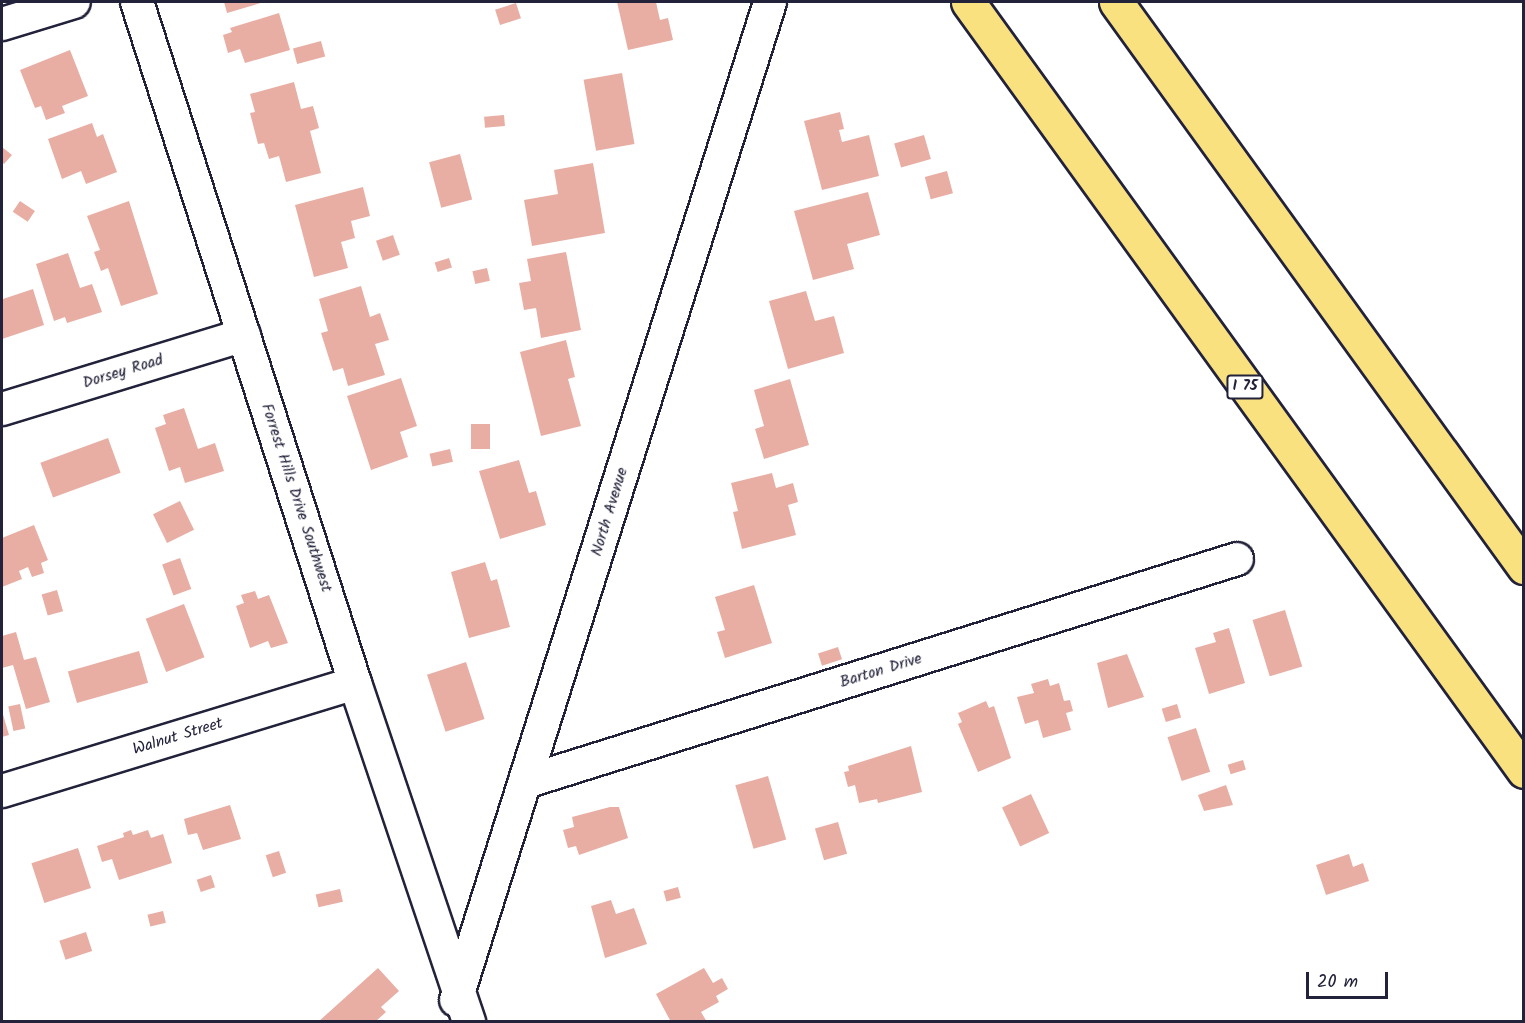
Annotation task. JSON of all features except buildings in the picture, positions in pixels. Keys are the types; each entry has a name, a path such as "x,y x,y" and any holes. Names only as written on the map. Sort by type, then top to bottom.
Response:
{"highway":[{"name":"I 75","path":"968,2 1524,771"},
{"path":"1116,2 1524,567"}],"street":[{"path":"2,24 74,2"},
{"name":"Forrest Hills Drive Southwest","path":"137,2 459,1012"},
{"name":"North Avenue","path":"459,1012 525,782 770,2"},
{"name":"Dorsey Road","path":"2,409 244,335"},
{"name":"Barton Drive","path":"525,782 1237,559"},
{"name":"Walnut Street","path":"2,791 355,683"}]}
